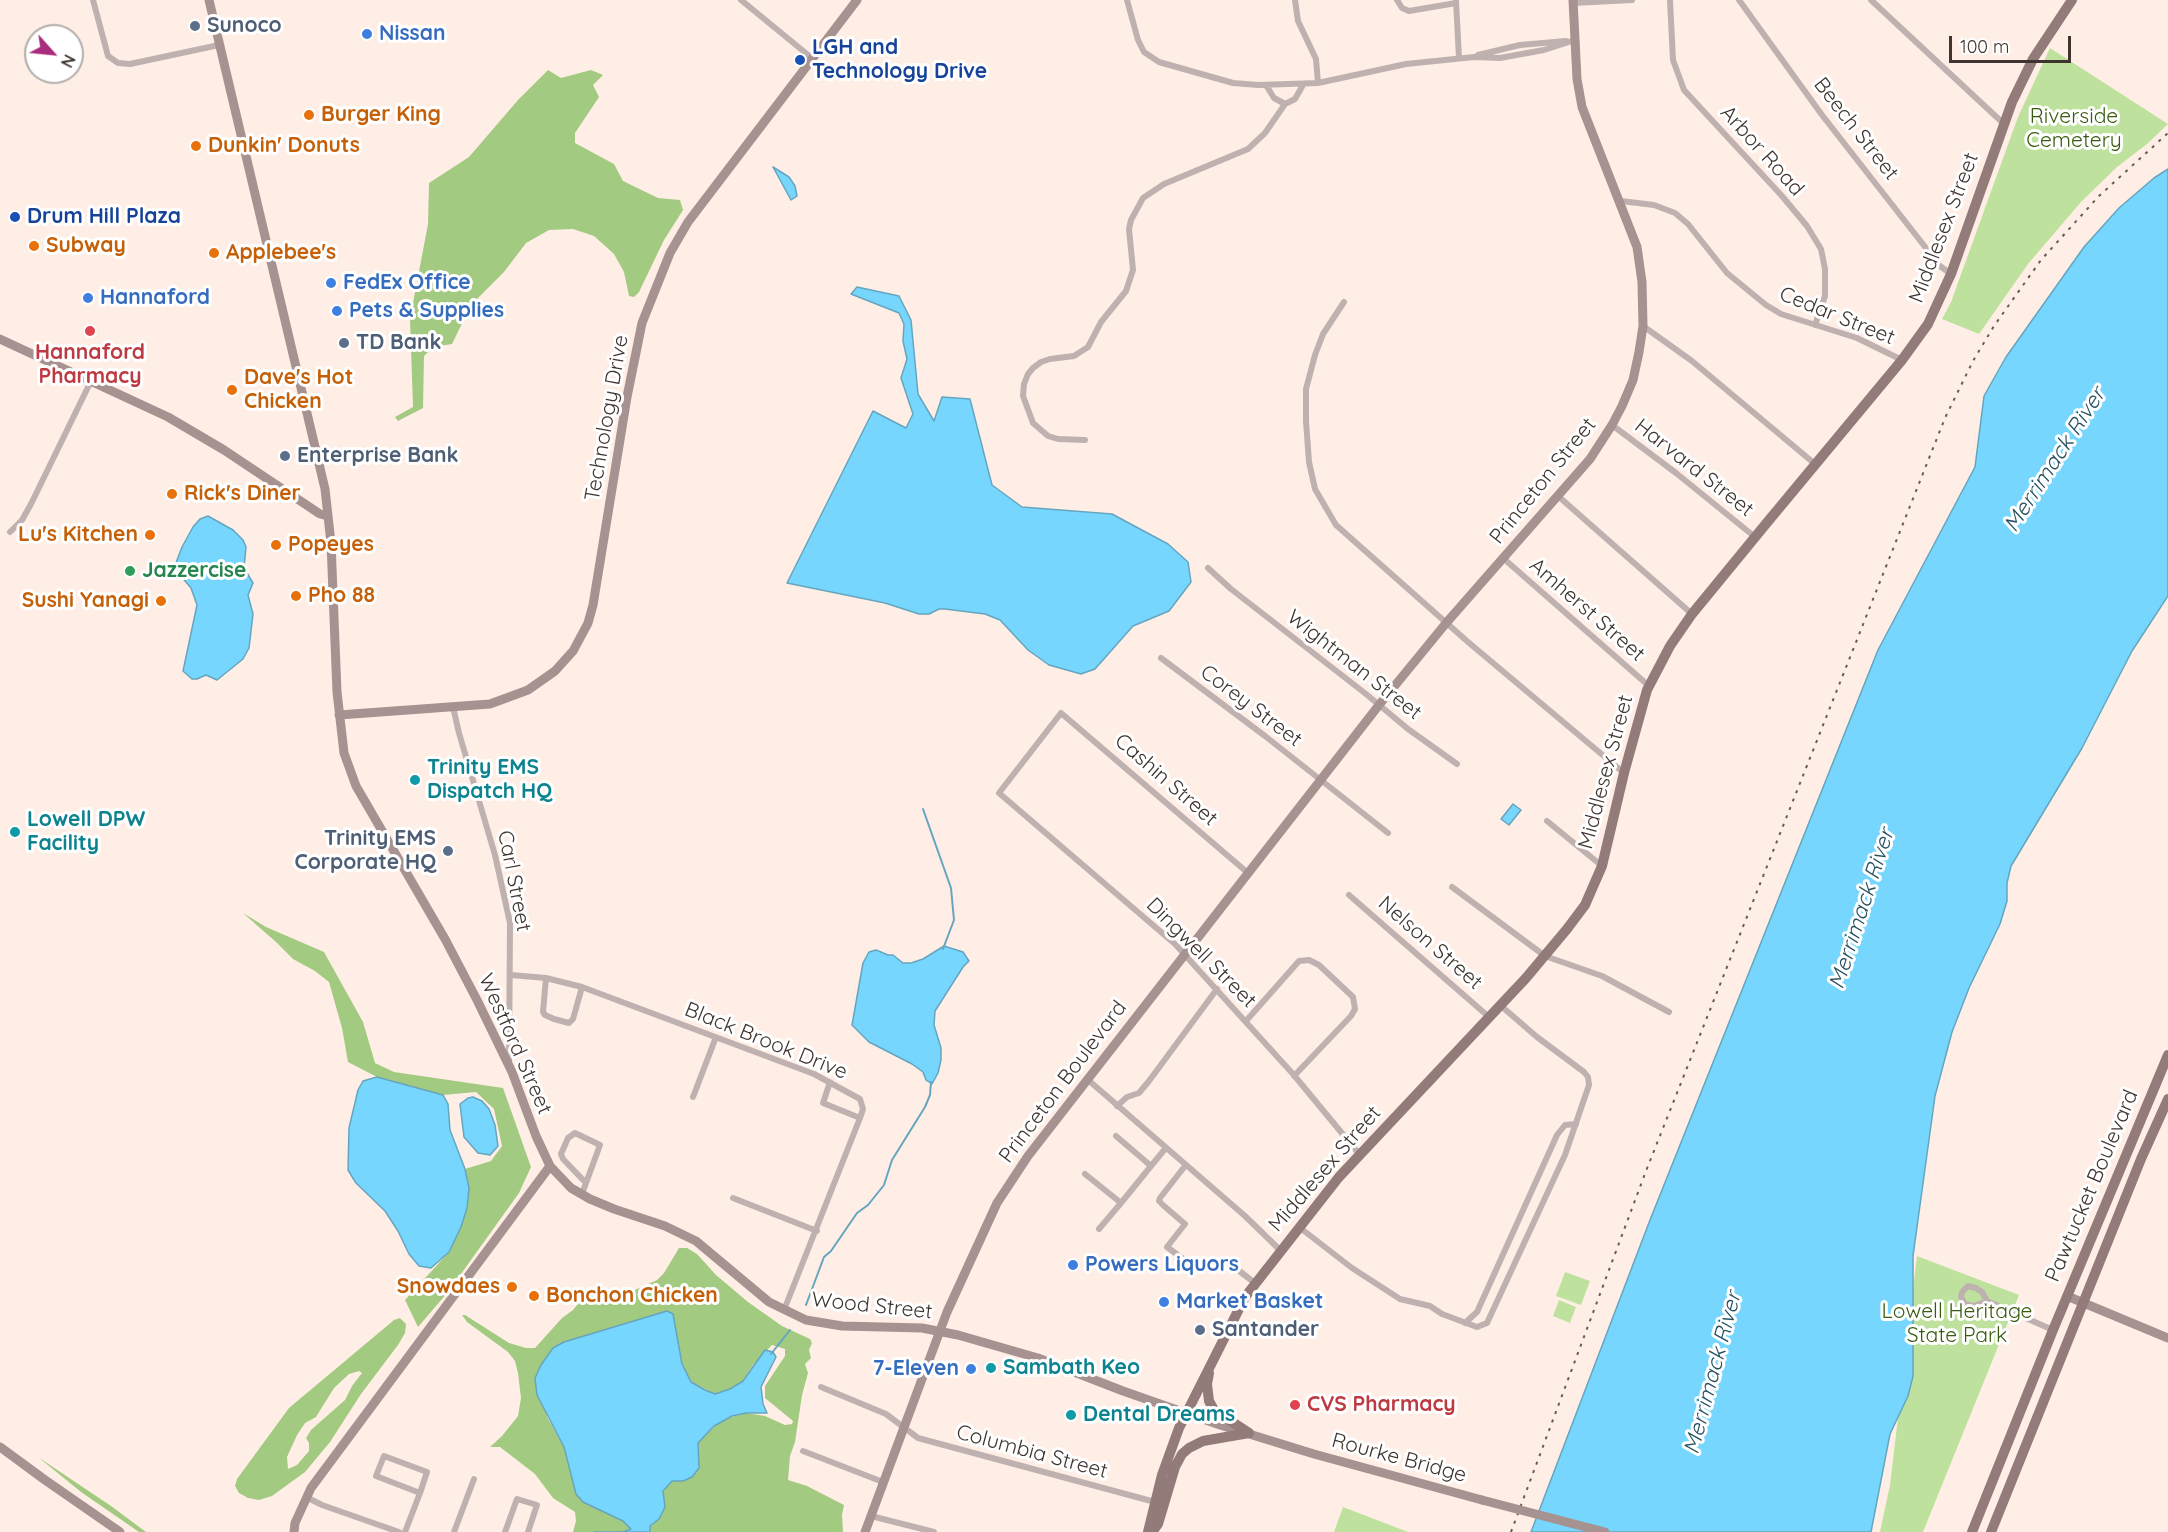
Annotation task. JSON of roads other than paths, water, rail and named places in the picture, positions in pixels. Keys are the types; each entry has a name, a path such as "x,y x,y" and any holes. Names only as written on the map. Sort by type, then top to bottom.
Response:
{"main road":[{"name":"Westford Street","path":"209,0 325,489 331,543 337,692 344,753 356,786 445,939 509,1066 550,1166"},
{"name":"Technology Drive","path":"339,715 490,704 528,690 555,671 580,641 594,605 627,397 642,323 670,253 688,222 857,0"},
{"name":"Middlesex Street","path":"1150,1532 1162,1475 1186,1412 1245,1297 1339,1177 1545,956 1585,905 1602,866 1624,773 1649,686 1670,646 1692,614 1902,360 1928,324 1951,274 2012,102 2033,59 2072,0"},
{"name":"Princeton Street","path":"1379,705 1447,622 1590,459 1612,426 1633,380 1643,326 1642,282 1637,247 1621,201 1582,107 1577,79 1573,2"},
{"path":"0,339 186,426 296,499 320,514 328,516"},
{"path":"296,499 310,504 316,503 325,489"},
{"name":"Princeton Boulevard","path":"865,1532 940,1332 997,1203 1028,1156 1087,1079 1379,705"},
{"name":"Pawtucket Boulevard","path":"1972,1532 2067,1296 2168,1055"},
{"name":"Pawtucket Boulevard","path":"1991,1532 2141,1159 2168,1099"},
{"path":"294,1532 295,1523 311,1488 550,1166"},
{"name":"Wood Street","path":"550,1166 571,1188 582,1194 614,1209 665,1226 696,1241 769,1302 806,1320 842,1326 922,1328 940,1332 1038,1358 1186,1412"},
{"path":"2067,1296 2168,1338"},
{"path":"1210,1363 1207,1384 1209,1401 1214,1410 1249,1433"},
{"name":"Rourke Bridge","path":"1186,1412 1314,1454 1605,1532"},
{"path":"1150,1532 1158,1524 1175,1467 1182,1454 1203,1441 1249,1433"},
{"path":"0,1446 120,1532"}],"street":[{"path":"93,0 108,56 118,63 130,64 219,45"},
{"path":"741,0 813,59"},
{"path":"1127,0 1138,40 1151,58 1233,83 1303,85 1338,80 1394,66 1474,57 1499,49 1543,41 1575,40"},
{"path":"1295,0 1298,21 1316,59 1318,83"},
{"path":"1397,0 1402,8 1409,11 1456,2 1459,58"},
{"path":"1573,2 1632,0"},
{"name":"Arbor Road","path":"1670,0 1672,60 1684,90 1782,196 1807,226 1821,249 1826,269 1825,296 1815,325"},
{"name":"Beech Street","path":"1739,0 1822,115 1940,266 1951,274"},
{"path":"1871,0 2004,124"},
{"path":"1266,85 1274,98 1285,104"},
{"path":"1085,440 1058,439 1048,435 1033,423 1023,396 1028,374 1041,362 1074,356 1088,347 1101,322 1126,291 1133,270 1129,229 1131,220 1143,198 1164,184 1248,149 1265,133 1285,104 1295,99 1303,85"},
{"name":"Cedar Street","path":"1621,201 1654,205 1675,213 1688,224 1727,273 1753,297 1781,314 1857,338 1902,360"},
{"path":"1344,302 1323,334 1306,389 1309,462 1316,489 1336,525 1346,536 1624,773"},
{"path":"1643,326 1692,361 1815,464"},
{"path":"10,532 22,520 32,504 91,381"},
{"name":"Harvard Street","path":"1612,426 1676,473 1755,537"},
{"path":"1558,496 1692,614"},
{"name":"Amherst Street","path":"1503,558 1649,686"},
{"name":"Wightman Street","path":"1208,568 1231,589 1408,729 1457,764"},
{"name":"Corey Street","path":"1161,658 1388,833"},
{"name":"Carl Street","path":"453,707 494,849 510,923 509,1066"},
{"name":"Cashin Street","path":"999,793 1061,713 1248,873"},
{"name":"Dingwell Street","path":"999,793 1185,954 1294,1076 1360,1155"},
{"path":"1547,821 1602,866"},
{"path":"1452,887 1545,956 1602,976 1669,1012"},
{"name":"Nelson Street","path":"1349,895 1489,1017"},
{"path":"1246,1021 1299,961 1309,960 1319,965 1353,997 1355,1009 1351,1016 1294,1076"},
{"name":"Black Brook Drive","path":"511,975 546,978 582,987 830,1082 860,1099 863,1109 860,1118"},
{"path":"546,978 543,1012 554,1019 569,1023 573,1019 582,987"},
{"path":"1117,1106 1144,1088 1217,989"},
{"path":"1299,1227 1352,1268 1400,1299 1430,1306 1442,1314 1477,1327 1483,1326 1490,1319 1565,1155 1589,1085 1588,1077 1584,1072 1525,1028 1500,1005"},
{"path":"693,1097 716,1037"},
{"path":"1087,1079 1245,1216 1280,1250"},
{"path":"784,1310 860,1118 823,1103 830,1082"},
{"path":"1465,1323 1477,1312 1557,1134 1565,1125 1576,1124"},
{"path":"582,1194 600,1145 575,1133 568,1138 561,1154 586,1183"},
{"path":"1116,1136 1151,1166"},
{"path":"1100,1229 1165,1149"},
{"path":"1185,1166 1160,1198 1164,1206 1185,1224 1167,1247 1194,1267 1207,1269 1225,1260 1255,1283"},
{"path":"1085,1174 1121,1203"},
{"path":"733,1198 817,1231"},
{"path":"1987,1301 2054,1330"},
{"name":"Columbia Street","path":"821,1387 886,1414 918,1438 1155,1502"},
{"path":"803,1451 883,1482"},
{"path":"405,1532 420,1493 428,1472 384,1456 376,1476 420,1493"},
{"path":"454,1532 474,1479"},
{"path":"306,1497 322,1505 399,1532"},
{"path":"505,1532 517,1499 537,1506 528,1532"},
{"path":"871,1516 934,1532"}],"water":[{"path":"773,167 789,177 795,186 797,196 791,200"},
{"name":"Merrimack River","path":"2168,169 2168,596 2132,651 2082,748 2011,866 2007,883 2007,901 2000,924 1969,988 1952,1032 1935,1096 1913,1256 1913,1376 1908,1396 1890,1434 1871,1532 1531,1532 1650,1220 1878,650 1975,467 1984,396 2006,357 2084,247 2119,208"},
{"path":"857,287 899,296 911,320 918,394 934,421 942,397 970,399 992,485 1022,507 1112,514 1168,544 1188,562 1191,582 1169,611 1133,626 1095,669 1081,674 1049,665 1028,650 1000,620 985,614 939,609 929,614 919,614 885,603 787,583 873,411 906,428 913,414 901,378 907,359 903,341 904,324 899,313 851,294"},
{"path":"208,516 233,530 243,540 246,547 244,568 253,583 248,595 253,614 249,648 243,659 217,680 206,675 192,679 183,671 197,605 191,588 174,568 193,527 200,519"},
{"path":"1513,804 1521,810 1509,825 1501,819"},
{"path":"944,946 963,952 969,961 935,1011 934,1025 941,1048 941,1060 932,1084 926,1080 923,1072 869,1042 852,1025 863,963 869,952 876,950 893,955 903,963 911,963 923,959"},
{"path":"377,1077 443,1095 448,1104 450,1130 465,1169 469,1188 467,1208 449,1252 431,1268 419,1266 409,1254 385,1211 356,1183 348,1170 349,1128 358,1090 363,1081"},
{"path":"473,1097 482,1101 489,1109 495,1125 498,1146 490,1155 478,1153 464,1137 460,1104"},
{"path":"667,1311 673,1314 682,1364 691,1382 715,1394 743,1381 765,1350 773,1352 776,1357 761,1387 763,1404 767,1413 732,1416 714,1426 698,1443 699,1468 692,1477 683,1481 672,1481 663,1491 665,1507 659,1519 650,1526 650,1532 623,1532 631,1529 623,1521 583,1502 576,1494 564,1447 537,1395 535,1378 553,1348 564,1342"}],"waterway":[{"path":"923,809 951,888 954,920 943,949"},
{"path":"806,1305 824,1257 831,1251 857,1213 868,1205 884,1185 892,1160 925,1107 930,1095 931,1082"},
{"path":"771,1354 790,1330"}],"railway":[{"path":"1511,1532 1646,1171 1945,418 1973,361 1994,326 2041,260 2099,196 2168,133"}],"place":[{"name":"Sunoco","path":"195,26"},
{"name":"Nissan","path":"367,34"},
{"name":"LGH and Technology Drive","path":"800,60"},
{"name":"Burger King","path":"309,115"},
{"name":"Dunkin' Donuts","path":"196,146"},
{"name":"Drum Hill Plaza","path":"15,217"},
{"name":"Subway","path":"34,246"},
{"name":"Applebee's","path":"214,253"},
{"name":"FedEx Office","path":"331,283"},
{"name":"Hannaford","path":"88,298"},
{"name":"Pets & Supplies","path":"337,311"},
{"name":"Hannaford Pharmacy","path":"90,331"},
{"name":"TD Bank","path":"344,343"},
{"name":"Dave's Hot Chicken","path":"232,390"},
{"name":"Enterprise Bank","path":"285,456"},
{"name":"Rick's Diner","path":"172,494"},
{"name":"Lu's Kitchen","path":"150,535"},
{"name":"Popeyes","path":"276,545"},
{"name":"Jazzercise","path":"130,571"},
{"name":"Pho 88","path":"296,596"},
{"name":"Sushi Yanagi","path":"161,601"},
{"name":"Trinity EMS Dispatch HQ","path":"415,780"},
{"name":"Lowell DPW Facility","path":"15,832"},
{"name":"Trinity EMS Corporate HQ","path":"448,851"},
{"name":"Powers Liquors","path":"1073,1265"},
{"name":"Snowdaes","path":"512,1287"},
{"name":"Bonchon Chicken","path":"534,1296"},
{"name":"Market Basket","path":"1164,1302"},
{"name":"Santander","path":"1200,1330"},
{"name":"Sambath Keo","path":"991,1368"},
{"name":"7-Eleven","path":"971,1369"},
{"name":"CVS Pharmacy","path":"1295,1405"},
{"name":"Dental Dreams","path":"1071,1415"}],"park label":[{"name":"Riverside Cemetery","path":"2074,129"},
{"name":"Lowell Heritage State Park","path":"1957,1324"}]}
